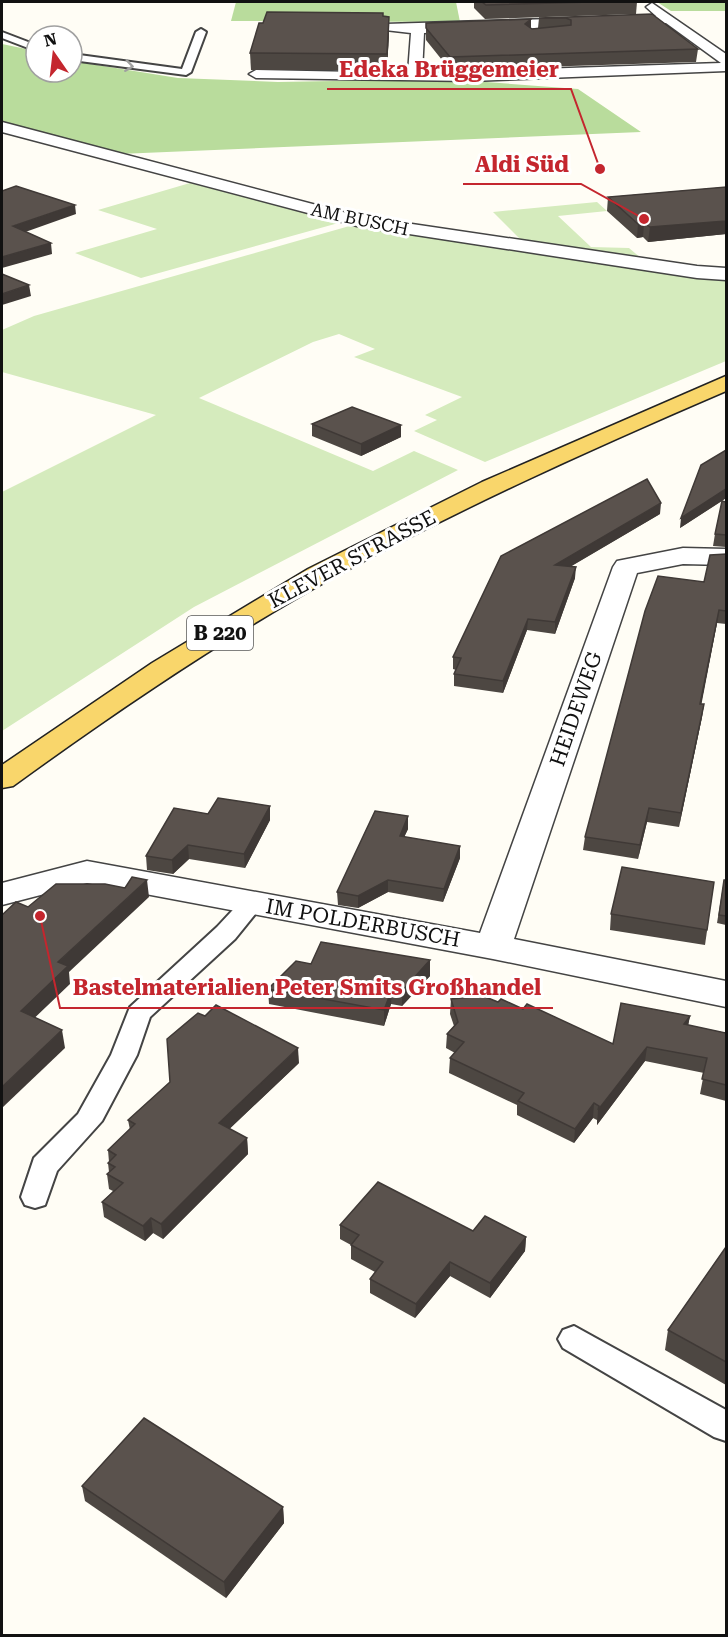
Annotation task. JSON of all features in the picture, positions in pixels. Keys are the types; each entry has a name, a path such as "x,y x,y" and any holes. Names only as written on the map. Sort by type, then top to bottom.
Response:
{"main road":[{"name":"KLEVER STRASSE","path":"2,780 116,698 263,607 505,480 726,383"}],"street":[{"path":"644,2 726,60"},
{"path":"390,27 418,29 669,19"},
{"path":"415,77 418,29"},
{"path":"256,74 472,77 726,67"},
{"name":"AM BUSCH","path":"2,127 357,221 697,272 726,274"},
{"name":"HEIDEWEG","path":"493,947 626,567 683,556 726,557"},
{"name":"IM POLDERBUSCH","path":"2,894 87,872 493,947 726,994"}],"lane":[{"path":"538,25 549,36"},
{"path":"84,59 186,72 201,32"},
{"path":"2,34 24,43"},
{"path":"35,1197 44,1166 88,1121 124,1054 139,1013 226,933 252,903"},
{"path":"574,1339 726,1427"}],"green space":[{"path":"236,2 456,2 460,22 231,21"},
{"path":"657,2 726,2 726,11 671,11"},
{"path":"2,44 24,49 24,84 84,84 84,63 178,78 278,82 446,79 578,89 641,132 119,154 2,121"},
{"path":"190,183 342,222 141,278 75,253 157,229 98,210"},
{"path":"597,202 607,211 558,216 591,247 629,248 642,259 524,243 493,212"},
{"path":"353,225 726,279 726,361 485,462 414,431 437,420 425,415 462,397 354,357 375,349 339,334 313,342 199,398 373,471 414,451 458,470 194,607 2,731 2,492 156,415 2,372 2,330 34,316"}],"building":[{"path":"482,2 591,2 486,5"},
{"path":"267,12 383,13 383,16 389,17 387,54 250,53 259,23 263,23"},
{"path":"652,14 698,49 450,57 426,28 426,23 531,19 525,24 532,29 571,25 571,20 566,18 539,18"},
{"path":"16,186 75,205 13,226 51,243 2,257 2,191"},
{"path":"726,187 726,221 650,227 644,223 638,224 608,197"},
{"path":"2,274 29,285 2,294"},
{"path":"352,407 401,425 361,444 312,424"},
{"path":"726,450 726,489 681,518 701,465"},
{"path":"647,479 661,503 555,565 576,567 555,622 528,619 503,681 454,674 461,658 453,657 501,556"},
{"path":"722,501 726,502 726,535 715,534"},
{"path":"726,554 726,611 719,610 700,704 704,704 681,813 649,808 640,845 585,837 645,611 658,576 704,582 710,555"},
{"path":"218,798 270,806 244,854 188,845 172,860 146,856 174,808 208,814"},
{"path":"375,811 408,816 400,836 460,846 444,889 388,880 358,896 337,892"},
{"path":"622,867 714,882 707,930 611,914"},
{"path":"132,877 147,880 58,962 68,966 21,1011 62,1030 2,1087 2,915 16,902 28,907 56,884 105,884 125,888"},
{"path":"724,880 726,880 726,916 719,915"},
{"path":"321,942 430,960 402,991 392,989 384,1010 268,989 296,961 311,964"},
{"path":"483,996 498,1002 501,999 523,1009 527,1004 613,1044 621,1003 690,1016 684,1024 726,1033 726,1085 702,1079 707,1058 647,1047 598,1110 599,1106 594,1103 575,1129 518,1101 524,1093 450,1058 464,1042 447,1034 458,1022 451,999"},
{"path":"216,1005 298,1048 219,1123 247,1138 161,1224 151,1218 143,1226 102,1202 123,1183 107,1174 115,1167 108,1163 116,1155 108,1150 135,1124 128,1120 170,1082 167,1039 198,1013 205,1016"},
{"path":"378,1182 473,1231 485,1216 526,1237 490,1283 450,1262 416,1304 370,1279 383,1262 351,1245 359,1235 340,1225"},
{"path":"726,1247 726,1362 668,1330"},
{"path":"144,1418 283,1507 224,1582 82,1486"}],"place":[{"name":"Edeka Brüggemeier","path":"600,169"},
{"name":"Aldi Süd","path":"644,219"},
{"name":"Bastelmaterialien Peter Smits Großhandel","path":"40,916"}]}
